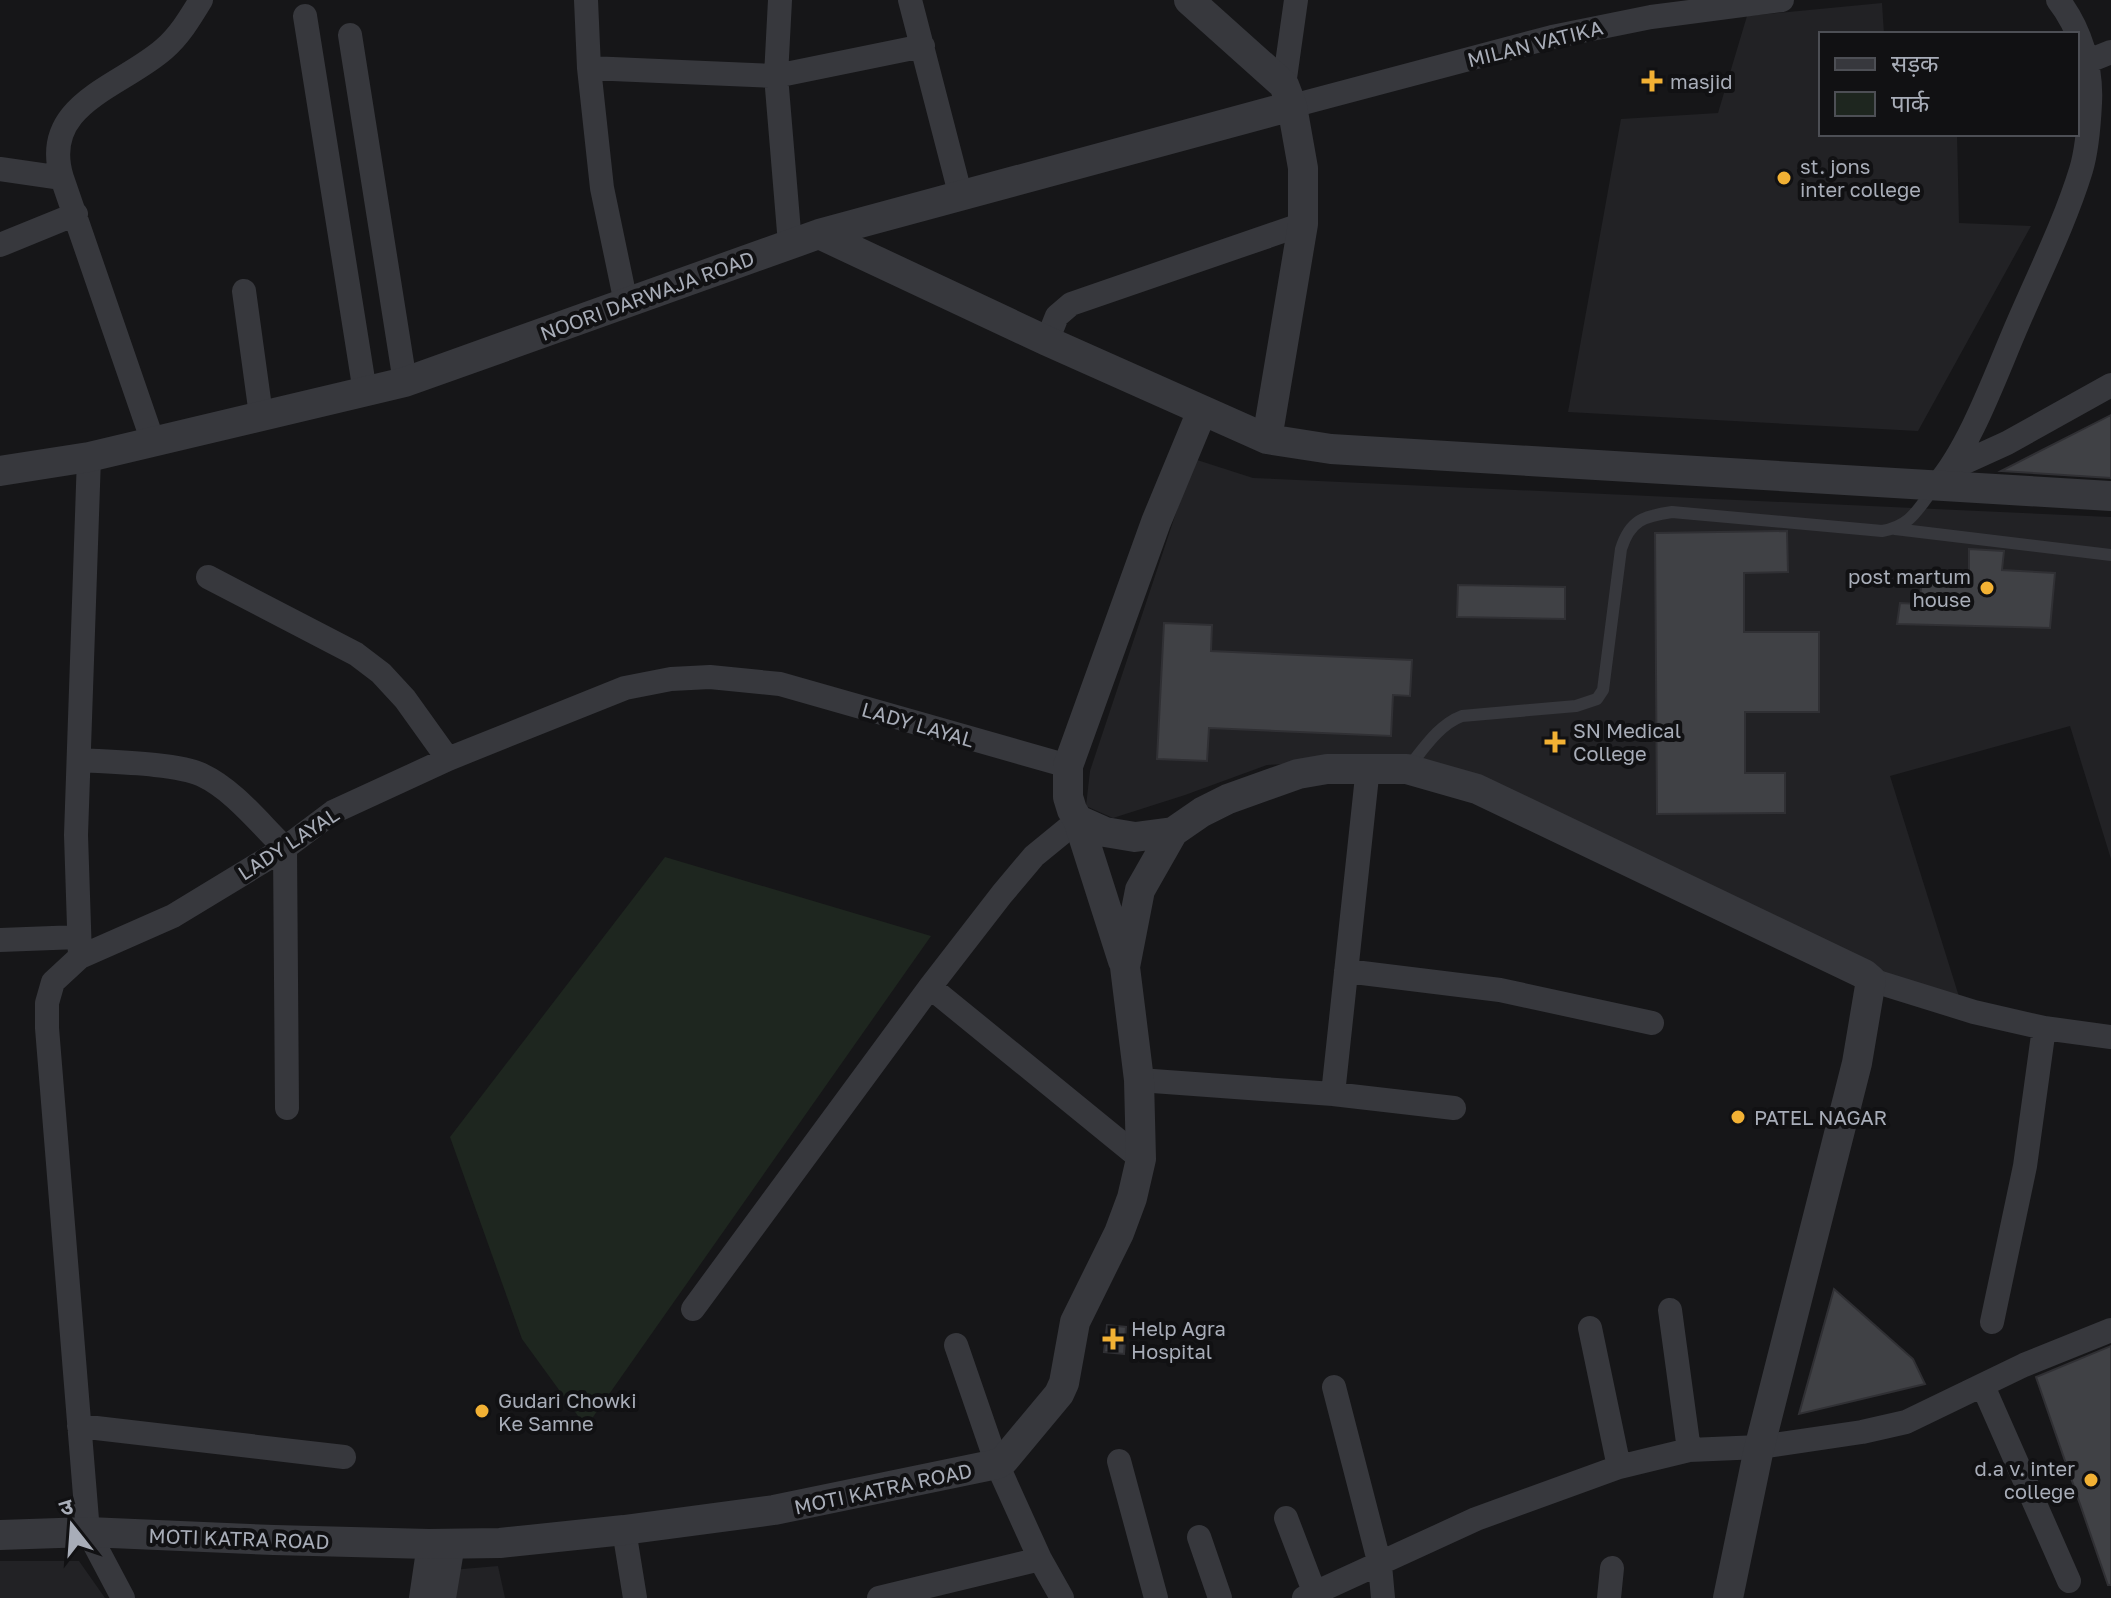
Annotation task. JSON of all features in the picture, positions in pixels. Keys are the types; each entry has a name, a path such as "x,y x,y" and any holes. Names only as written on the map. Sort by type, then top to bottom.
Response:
{"street":[{"path":"153,442 62,178 57,162 58,143 66,120 83,103 162,51 181,31 201,0"},
{"path":"586,0 589,68 602,188 626,303"},
{"path":"780,0 776,76 790,244"},
{"path":"910,0 961,197"},
{"path":"1189,0 1288,96"},
{"path":"1267,439 1303,224 1303,168 1288,96 1296,0"},
{"name":"MILAN VATIKA","path":"1288,96 1651,17 1782,0"},
{"path":"2058,0 2077,32"},
{"path":"305,16 365,392"},
{"path":"350,35 405,382"},
{"path":"1944,477 1996,374 2069,204 2082,165 2101,100 2079,37"},
{"path":"589,68 776,76 923,46"},
{"path":"2086,62 2111,52"},
{"name":"NOORI DARWAJA ROAD","path":"0,471 89,457 405,382 819,234 961,197 1288,96"},
{"path":"0,169 62,178"},
{"path":"0,245 76,214"},
{"path":"1047,341 1057,316 1071,304 1303,224"},
{"path":"819,234 1047,341 1267,439 1331,449 1944,477 2111,496"},
{"path":"244,291 261,415"},
{"path":"1944,477 2111,385"},
{"path":"1125,967 1068,797 1068,766 1156,522 1202,411"},
{"path":"0,940 80,947 76,835 89,457"},
{"path":"208,577 356,654 405,699 448,759"},
{"name":"LADY LAYAL","path":"88,1532 47,1003 53,982 80,947 161,922 285,848 333,812 448,759 625,688 671,679 710,677 780,684 1068,766"},
{"path":"79,760 180,768 199,773 218,784 285,848 287,1108"},
{"path":"1333,1094 1368,767"},
{"path":"1078,820 1119,835 1135,837 1173,832 1202,812 1269,784 1327,769 1407,769 1477,789 1850,967 1871,980 1974,1012 2044,1028 2111,1037"},
{"path":"693,1309 930,987 1034,856 1078,820"},
{"name":"MOTI KATRA ROAD","path":"0,1535 88,1532 441,1544 500,1543 774,1510 997,1464 1004,1460 1036,1424 1064,1383 1075,1322 1119,1233 1132,1198 1141,1159 1139,1080 1125,967 1140,890 1173,832"},
{"path":"1346,971 1500,990 1652,1023"},
{"path":"1728,1598 1760,1447 1857,1063 1871,980"},
{"path":"930,987 1141,1159"},
{"path":"1992,1322 2025,1166 2044,1028"},
{"path":"1139,1080 1333,1094 1454,1108"},
{"path":"1670,1310 1689,1450"},
{"path":"1590,1328 1619,1467"},
{"path":"1286,1518 1310,1596 1476,1519 1619,1467 1689,1450 1760,1447 1862,1432 1906,1422 2024,1365 2111,1330"},
{"path":"956,1345 997,1464 1040,1559 1062,1598"},
{"path":"1983,1386 2069,1581"},
{"path":"1334,1387 1380,1565 1383,1598"},
{"path":"79,1426 344,1457"},
{"path":"1119,1461 1156,1598"},
{"path":"624,1530 635,1598"},
{"path":"88,1532 123,1598"},
{"path":"1199,1537 1220,1598"},
{"path":"421,1598 441,1544"},
{"path":"441,1544 444,1598"},
{"path":"879,1598 1040,1559"},
{"path":"1609,1598 1612,1568"}],"lane":[{"path":"1895,529 1909,522 1944,477"},
{"path":"1407,769 1444,725 1462,716 1576,706 1597,699 1603,690 1621,549 1625,537 1646,516 1672,512 1882,531 1895,529 2111,555"}],"shaded area":[{"name":"st. jons inter college","path":"1882,3 1884,32 1819,32 1819,136 1957,136 1959,223 2031,226 1918,431 1568,412 1621,119 1718,113 1747,16"},
{"name":"SN Medical College","path":"1194,459 1253,478 2111,517 2111,859 2070,726 1890,776 1961,1003 1897,986 1400,759 1267,765 1113,818 1086,806 1090,771"},
{"path":"0,1561 79,1561 105,1598 0,1598"},
{"path":"498,1566 505,1598 451,1598 451,1570"}],"green space":[{"path":"665,857 931,936 586,1427 522,1339 450,1137"}],"building":[{"path":"2111,415 2111,478 2001,471"},
{"path":"1787,531 1788,572 1744,573 1744,632 1819,632 1819,712 1745,712 1745,773 1785,773 1785,813 1657,814 1655,533"},
{"name":"post martum house","path":"1969,549 2004,551 2002,570 2055,573 2050,628 1897,624 1900,603 1919,604 1923,572 1969,571"},
{"path":"1458,585 1565,587 1565,619 1457,617"},
{"path":"1164,623 1212,625 1211,651 1412,660 1410,696 1393,695 1391,736 1209,728 1207,761 1157,759"},
{"path":"1834,1289 1913,1359 1925,1384 1799,1414"},
{"path":"1107,1325 1126,1327 1124,1354 1104,1352"},
{"name":"d.a v. inter college","path":"2111,1346 2111,1585 2108,1585 2036,1377"}],"place":[{"name":"masjid","path":"1652,81"},
{"name":"st. jons inter college","path":"1784,178"},
{"name":"post martum house","path":"1987,588"},
{"name":"SN Medical College","path":"1555,742"},
{"name":"PATEL NAGAR","path":"1738,1117"},
{"name":"Help Agra Hospital","path":"1113,1339"},
{"name":"Gudari Chowki Ke Samne","path":"482,1411"},
{"name":"d.a v. inter college","path":"2091,1480"}]}
